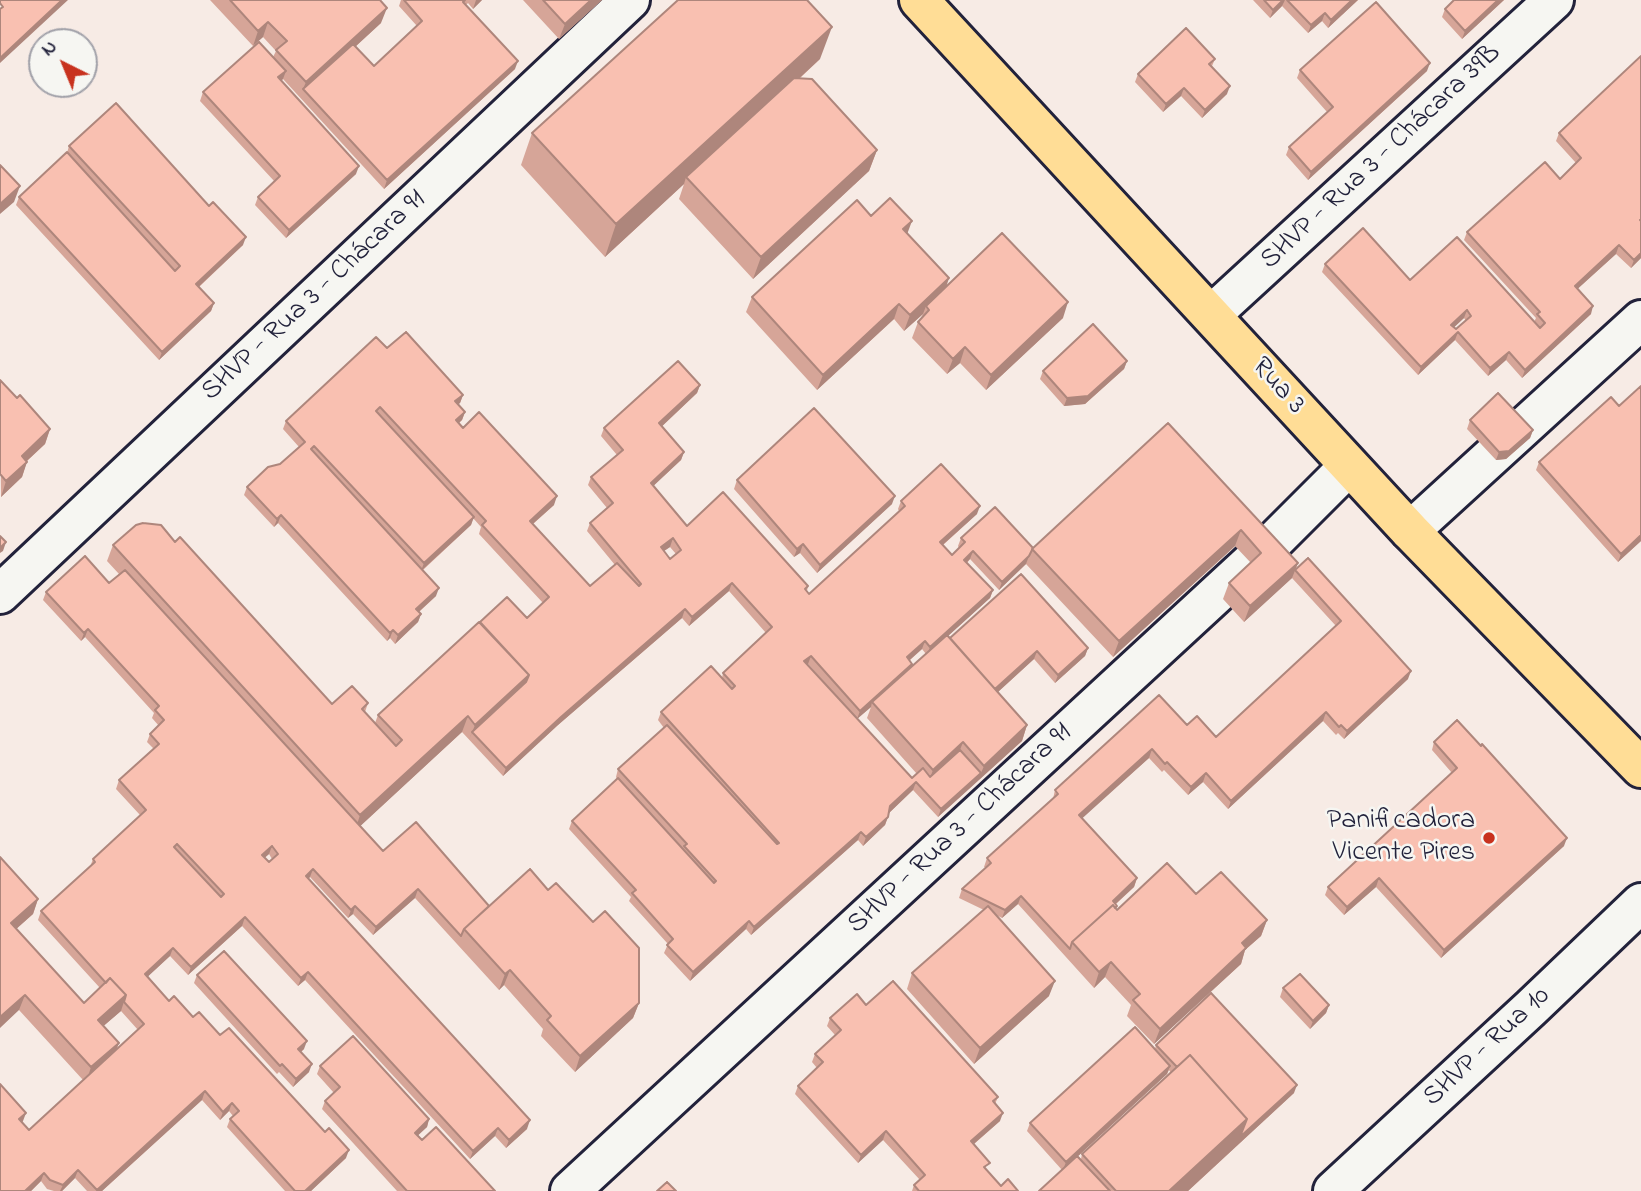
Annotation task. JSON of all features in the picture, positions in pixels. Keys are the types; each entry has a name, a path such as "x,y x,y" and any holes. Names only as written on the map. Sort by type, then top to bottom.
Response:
{"main road":[{"name":"Rua 3","path":"919,0 1410,531 1641,768"}],"street":[{"name":"SHVP - Rua 3 - Chácara 91","path":"0,594 629,0"},
{"name":"SHVP - Rua 3 - Chácara 39B","path":"1212,316 1554,0"},
{"path":"1410,531 1641,320"},
{"name":"SHVP - Rua 3 - Chácara 91","path":"570,1191 1274,541 1349,466"},
{"name":"SHVP - Rua 10","path":"1333,1191 1641,902"}],"building":[{"path":"0,0 62,0 32,28 28,28 28,32 0,58 0,9 3,7"},
{"path":"230,0 380,0 387,8 306,82 276,50 287,41 268,22 258,31"},
{"path":"404,0 465,0 463,2 518,61 387,180 303,89 353,44 374,66 422,21"},
{"path":"543,0 591,0 565,24"},
{"path":"678,0 807,0 832,27 616,224 532,133"},
{"path":"1264,0 1283,0 1273,10"},
{"path":"1287,0 1352,0 1331,20 1325,13 1311,25"},
{"path":"1454,0 1498,0 1465,31 1445,9"},
{"path":"1376,2 1430,63 1311,172 1289,147 1333,107 1300,70"},
{"path":"1186,28 1215,59 1209,64 1230,86 1205,110 1184,88 1166,104 1138,74"},
{"path":"259,42 286,71 278,77 359,166 289,230 258,197 280,176 203,92"},
{"path":"1641,56 1641,253 1634,260 1619,245 1575,286 1593,306 1525,370 1509,352 1490,368 1458,332 1421,367 1325,264 1363,228 1410,280 1457,237 1540,328 1545,323 1537,314 1540,312 1467,232 1545,162 1560,179 1581,158 1559,133","holes":["1467,310 1471,316 1456,329 1451,325"]},
{"path":"794,78 812,79 877,150 761,257 686,177"},
{"path":"116,103 209,206 213,202 246,237 196,284 214,303 162,352 19,197 67,152 175,271 180,266 69,146"},
{"path":"0,165 20,186 0,204"},
{"path":"890,198 912,221 903,229 949,278 910,315 899,304 823,375 752,297 857,200 871,216"},
{"path":"1002,233 1068,302 991,375 965,347 953,359 918,322 929,310 926,306"},
{"path":"1093,324 1127,361 1088,396 1067,398 1043,371"},
{"path":"406,332 463,395 455,401 465,412 456,420 463,428 479,412 557,496 530,521 590,586 617,563 639,586 641,584 590,523 613,503 591,477 623,450 604,428 678,361 700,385 659,423 684,452 651,483 687,526 723,492 808,586 805,589 809,594 905,506 901,501 941,464 980,506 940,542 952,555 965,542 961,538 995,507 1033,548 1029,556 1002,582 973,551 964,560 993,590 930,647 925,641 907,657 912,664 860,711 811,656 804,661 912,778 923,768 930,777 960,750 981,773 941,809 916,782 890,806 888,817 866,837 861,832 754,927 749,921 693,972 667,945 673,939 632,893 636,890 572,821 618,778 714,883 716,881 684,846 687,844 618,769 667,725 777,844 779,843 661,712 711,666 732,689 735,686 723,673 772,627 732,583 692,617 685,609 506,768 472,732 526,682 529,675 480,622 507,597 527,618 549,597 482,525 486,521 380,407 376,411 474,517 424,563 314,446 311,449 439,588 416,609 421,614 398,635 393,630 390,633 281,515 277,519 247,487 268,467 280,464 305,442 286,421 376,337 387,348","holes":["673,538 681,550 670,559 661,547"]},
{"path":"0,380 17,398 20,395 50,429 22,456 27,462 6,481 0,474"},
{"path":"1641,386 1641,535 1621,554 1539,462 1611,397 1619,406"},
{"path":"1498,393 1533,430 1509,451 1499,452 1470,420"},
{"path":"814,408 895,496 820,565 803,544 797,549 737,480"},
{"path":"1168,423 1298,563 1250,606 1229,583 1261,553 1241,530 1119,641 1032,549"},
{"path":"136,525 161,525 175,542 180,537 332,704 352,686 368,703 362,709 396,746 402,740 378,715 479,622 529,675 475,725 468,716 360,815 113,545"},
{"path":"0,536 6,542 0,548"},
{"path":"85,556 109,583 125,570 383,851 416,822 489,906 464,929 461,936 418,889 376,927 355,906 351,910 313,869 306,876 530,1120 509,1140 498,1128 473,1151 308,972 301,978 245,917 191,967 173,948 145,974 169,1001 174,996 193,1017 199,1012 220,1035 229,1028 325,1132 329,1128 349,1150 305,1191 295,1191 230,1119 239,1111 232,1103 223,1112 205,1091 97,1190 78,1170 63,1185 50,1180 44,1173 25,1191 0,1191 0,1084 26,1113 19,1119 29,1130 144,1024 124,1002 126,995 110,978 106,983 41,911 95,862 93,859 146,810 119,780 159,744 150,734 164,720 155,710 159,706 88,629 84,633 46,592","holes":["177,844 224,894 221,897 174,847","272,846 278,854 269,862 262,855"]},
{"path":"1308,558 1411,671 1347,731 1341,725 1339,727 1326,712 1231,801 1206,773 1191,787 1152,749 1079,815 1137,878 1113,901 1117,906 1115,908 1113,905 1072,942 1070,949 1021,896 1005,910 962,889 991,863 987,858 1058,794 1055,790 1159,695 1187,725 1197,716 1216,737 1341,621 1295,570"},
{"path":"1021,574 1088,648 1058,675 1037,651 995,689 950,638"},
{"path":"947,635 1027,725 984,766 963,742 933,770 872,702"},
{"path":"1457,720 1567,838 1444,950 1379,878 1347,907 1328,887 1457,768 1434,742"},
{"path":"0,857 38,899 11,923 84,1003 110,978 126,995 98,1020 119,1043 91,1067 25,995 0,1017"},
{"path":"1167,863 1196,894 1221,872 1267,920 1242,943 1246,948 1160,1029 1133,1000 1140,994 1111,962 1099,972 1072,942 1113,905 1117,910"},
{"path":"530,869 548,890 556,883 593,922 605,911 639,948 639,1003 580,1056 547,1020 551,1016 510,970 505,974 464,929"},
{"path":"988,906 1055,981 980,1048 912,973"},
{"path":"224,951 307,1041 298,1049 312,1064 296,1079 282,1064 280,1066 197,975"},
{"path":"1300,974 1329,1005 1313,1021 1283,988"},
{"path":"893,981 998,1097 993,1101 1003,1113 971,1141 990,1163 984,1167 1001,1186 1008,1179 1018,1191 919,1191 914,1185 925,1175 886,1131 861,1155 798,1086 823,1062 815,1054 841,1030 830,1018 857,994 866,1005"},
{"path":"1211,993 1297,1085 1240,1137 1247,1119 1190,1055 1177,1067 1156,1045"},
{"path":"1135,1027 1170,1066 1066,1162 1030,1123"},
{"path":"353,1036 429,1119 415,1133 422,1140 436,1127 495,1191 407,1191 325,1101 340,1087 320,1066"},
{"path":"1190,1055 1247,1119 1169,1191 1116,1191 1082,1154"},
{"path":"1077,1156 1110,1191 1039,1191"},
{"path":"667,1182 676,1191 657,1191"}],"place":[{"name":"Panificadora Vicente Pires","path":"1489,838"}]}
